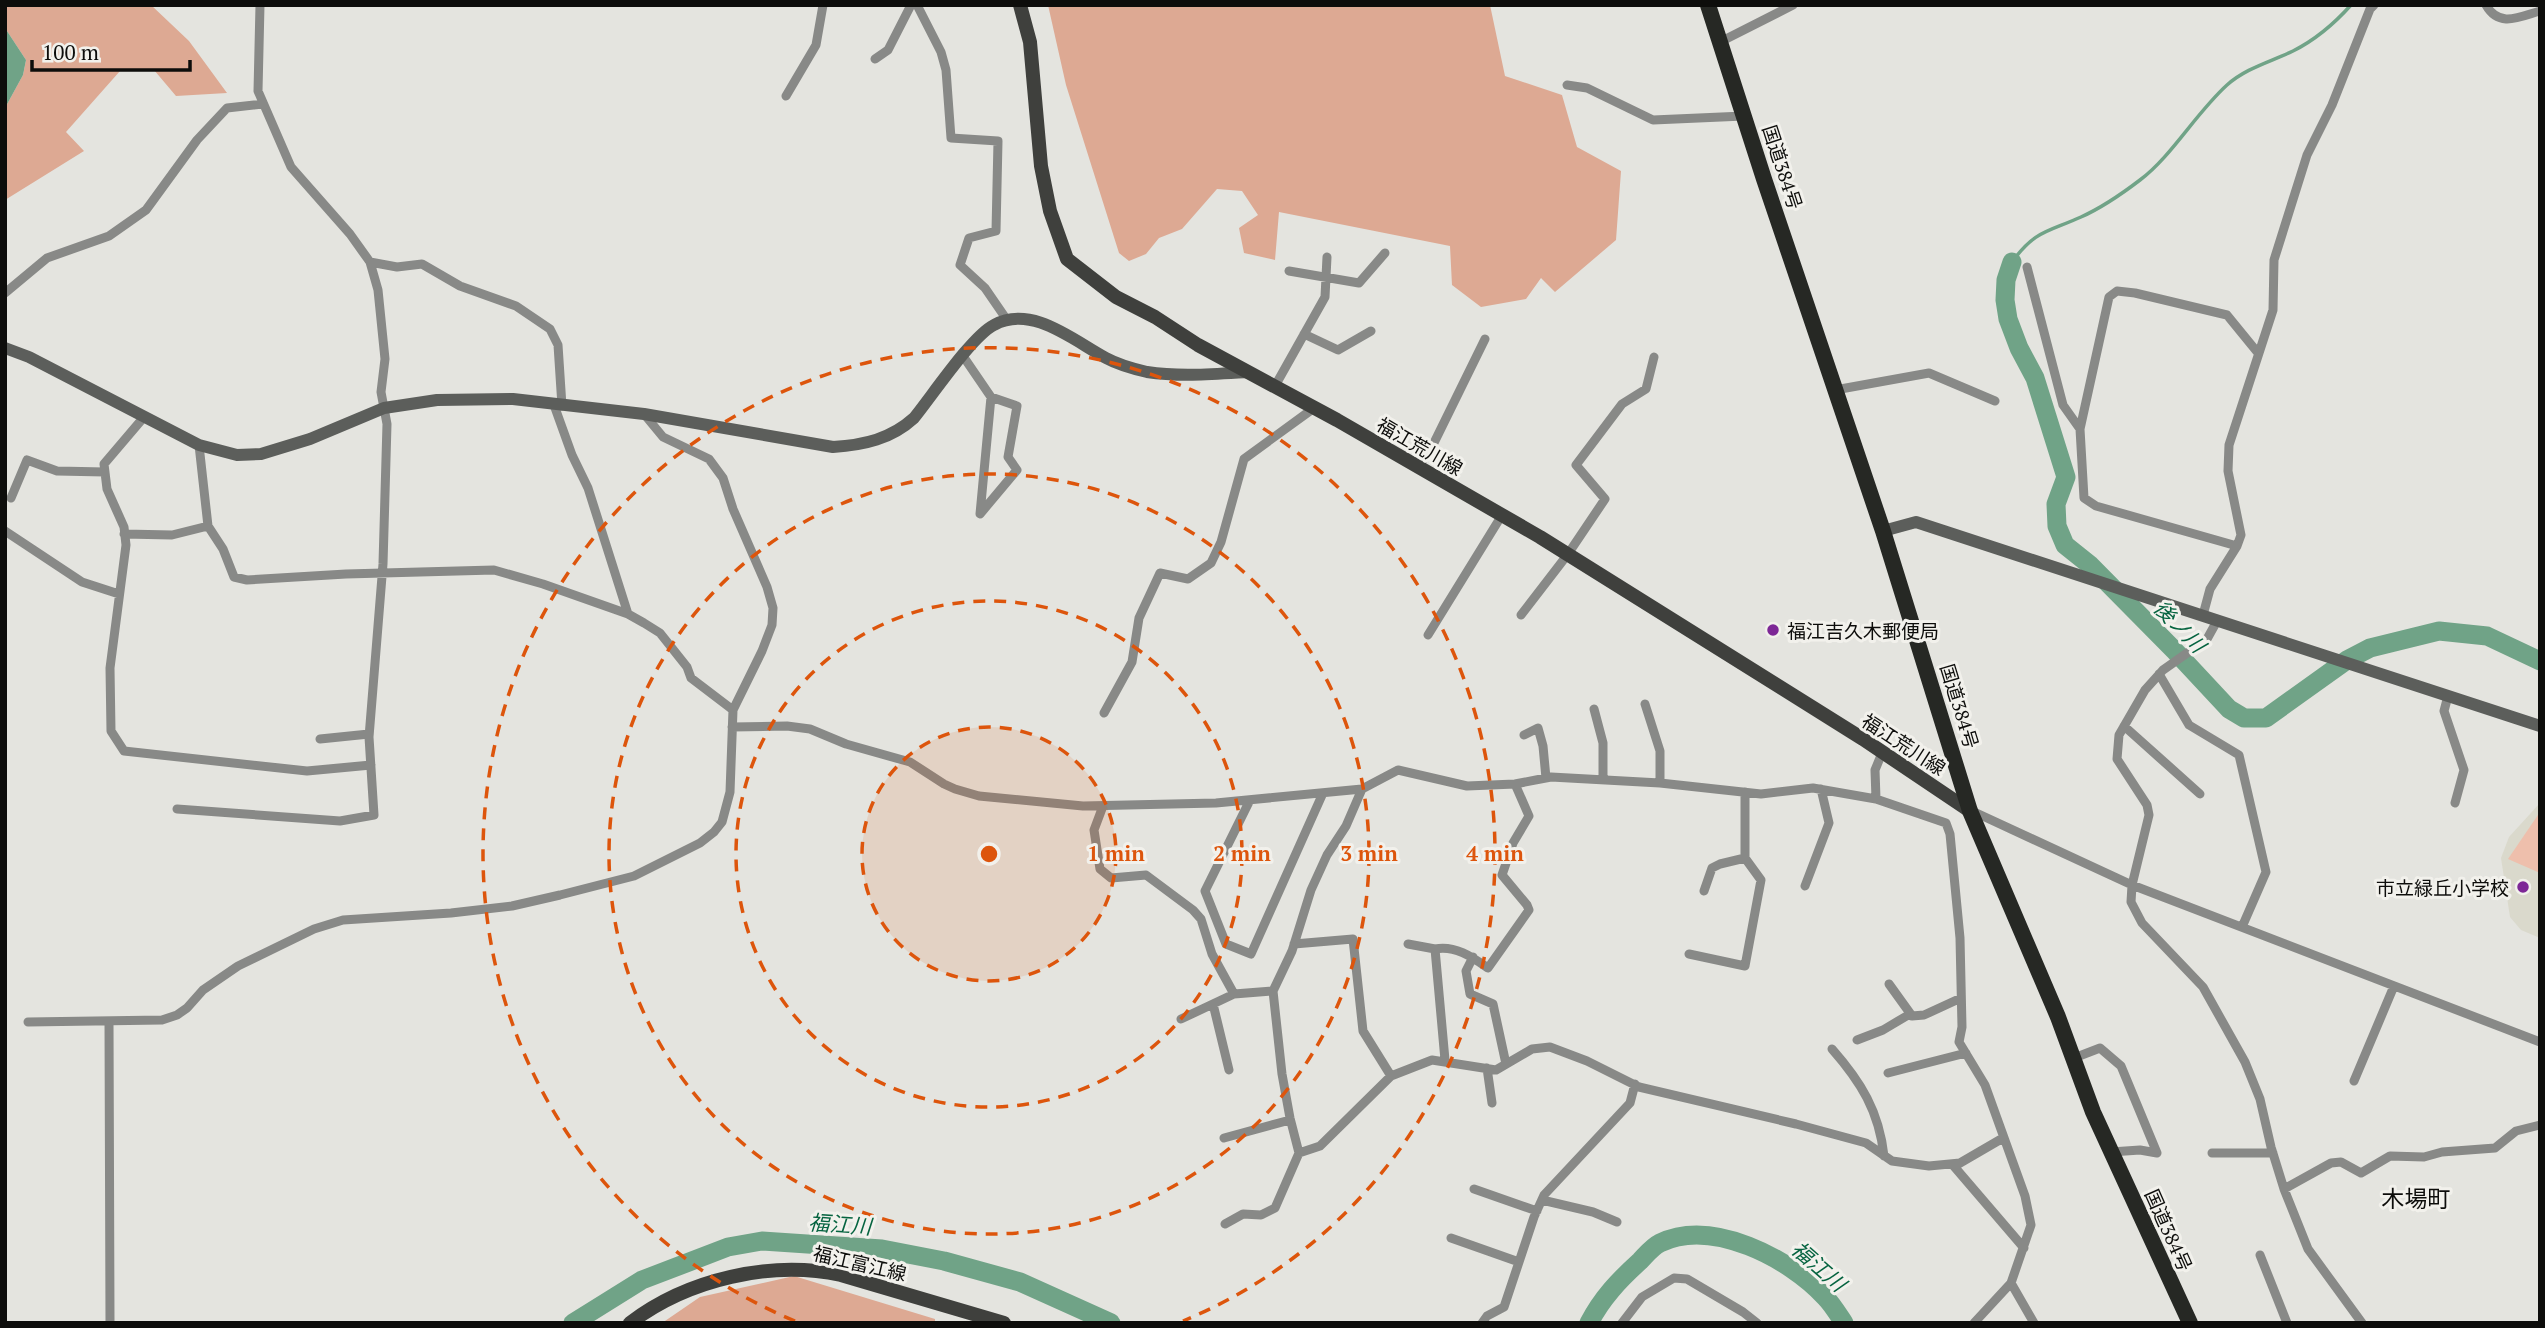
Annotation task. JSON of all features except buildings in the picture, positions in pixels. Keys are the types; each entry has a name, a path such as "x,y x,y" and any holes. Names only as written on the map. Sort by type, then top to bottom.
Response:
{"highway":[{"name":"国道384号","path":"1708,5 1883,531 1970,811 2074,1059 2093,1112 2190,1323"}],"main road":[{"name":"福江荒川線","path":"1020,5 1030,42 1041,166 1050,211 1067,259 1116,297 1418,466 1568,554 1970,811"},
{"name":"福江富江線","path":"630,1323 651,1308 709,1283 787,1269 820,1270 861,1280 1004,1323"}],"street":[{"path":"177,809 340,821 374,815 369,734 382,573 387,424 381,391 385,359 379,290 370,262 350,234 291,167 263,103 258,91 260,5"},
{"path":"786,96 816,45 823,5"},
{"path":"875,58 888,50 911,5"},
{"path":"917,5 941,52 946,70 951,138 998,141 996,231 969,237 961,265 985,289 1007,320"},
{"path":"1720,42 1793,5"},
{"path":"2203,615 2210,589 2241,535 2228,471 2229,445 2273,310 2274,260 2307,155 2332,105 2370,9 2374,5"},
{"path":"2486,5 2498,19 2511,19 2540,11"},
{"path":"1567,85 1587,88 1653,120 1744,116"},
{"path":"5,293 47,258 109,236 146,210 197,140 227,108 263,103"},
{"path":"1289,271 1359,283 1385,253"},
{"path":"1275,386 1325,297 1327,257"},
{"path":"370,262 397,267 422,264 460,286 516,306 550,329 558,345 558,405 564,436 588,488 628,614"},
{"path":"2027,267 2063,405 2080,429"},
{"path":"2237,546 2096,506 2084,498 2080,429 2109,297 2117,291 2227,315 2258,353"},
{"path":"5,348 29,357 199,445 237,456 261,454 310,439 383,408 437,400 513,399 644,414 833,447 858,445 887,437 904,427 983,332 1007,320 1024,319 1052,327 1109,360 1146,372 1248,372"},
{"path":"1304,334 1338,350 1371,331"},
{"path":"1418,466 1430,451 1485,339"},
{"path":"964,356 991,397 1017,406 1008,457 1017,470 981,514 991,397"},
{"path":"1521,615 1568,554 1605,499 1576,465 1622,404 1646,389 1654,357"},
{"path":"1835,390 1929,373 1996,401"},
{"path":"1104,713 1132,662 1139,618 1160,573 1188,579 1212,563 1221,542 1244,459 1314,408"},
{"path":"28,1022 162,1020 187,1008 203,990 238,966 314,929 343,920 512,906 634,876 700,843 722,822 730,792 733,710 762,651 772,625 773,608 723,478 709,459 663,437 644,414"},
{"path":"144,417 104,464 107,489 124,527 126,545 110,668 111,731 124,751 307,771 371,765"},
{"path":"199,445 208,526 223,549 234,576 247,580 494,570 628,614 660,633 687,667 691,678 733,710"},
{"path":"11,498 27,460 58,471 105,472"},
{"path":"1428,635 1502,515"},
{"path":"1883,531 1916,522 2540,726"},
{"path":"124,534 172,535 208,526"},
{"path":"5,531 82,582 120,594"},
{"path":"2217,621 2207,639 2159,674 2145,690 2119,735 2117,759 2147,805 2149,815 2132,885 2131,902 2142,923 2203,987 2245,1062 2260,1099 2284,1189 2308,1249 2361,1323"},
{"path":"2159,674 2189,725 2239,755 2266,872 2242,927"},
{"path":"2448,696 2444,711 2464,770 2455,803"},
{"path":"1646,704 1660,751 1660,783"},
{"path":"1594,709 1603,743 1602,780"},
{"path":"732,727 787,726 810,729 846,744 910,762 944,785 979,796 1037,803 1104,806 1250,800 1362,789 1398,770 1467,786 1515,784 1546,778 1660,783 1761,794 1821,789 1876,799 1946,823 1950,834 1958,925 1962,1027 1959,1042 1985,1085 2027,1206 2031,1225 2011,1283 1974,1323"},
{"path":"2124,726 2200,794"},
{"path":"1524,734 1538,728 1546,778"},
{"path":"320,739 369,734"},
{"path":"1876,799 1875,769 1882,753"},
{"path":"1408,944 1444,947 1473,957 1489,968 1529,911 1502,876 1513,843 1529,816 1515,784"},
{"path":"1225,1224 1243,1214 1261,1215 1275,1208 1299,1153 1282,1074 1273,991 1294,944 1311,890 1327,855 1346,826 1362,789"},
{"path":"1805,886 1829,823 1821,789"},
{"path":"1689,954 1745,966 1761,880 1745,858 1745,792"},
{"path":"1250,800 1205,891 1226,944 1251,954 1323,793"},
{"path":"1104,806 1094,830 1100,869 1111,878 1146,875 1193,910 1201,919 1212,954 1234,994"},
{"path":"1970,811 2132,885 2540,1042"},
{"path":"1704,891 1712,869 1720,864 1745,858"},
{"path":"1294,944 1353,939 1363,1031 1391,1076"},
{"path":"1435,948 1445,1060"},
{"path":"1473,957 1466,971 1470,995 1493,1004 1506,1064"},
{"path":"1889,984 1912,1016 1924,1015 1961,998"},
{"path":"2354,1080 2394,986"},
{"path":"1181,1019 1234,994 1273,991"},
{"path":"1213,1004 1229,1070"},
{"path":"1857,1040 1883,1030 1910,1014"},
{"path":"109,1021 110,1323"},
{"path":"1299,1153 1320,1146 1391,1076 1432,1060 1496,1070 1532,1049 1550,1047 1587,1060 1634,1084 1866,1143 1892,1161 1929,1166 1960,1163 2003,1138"},
{"path":"2074,1059 2100,1048 2121,1066 2157,1153 2140,1150 2111,1152"},
{"path":"1832,1049 1869,1100 1881,1130 1884,1156"},
{"path":"1888,1073 1966,1053"},
{"path":"1487,1068 1492,1103"},
{"path":"1482,1323 1487,1316 1504,1307 1542,1200 1630,1103 1634,1084"},
{"path":"1224,1138 1290,1120"},
{"path":"2284,1189 2332,1163 2341,1162 2361,1173 2390,1156 2424,1157 2442,1152 2495,1148 2516,1131 2540,1125"},
{"path":"2212,1153 2273,1153"},
{"path":"1951,1164 2024,1248"},
{"path":"1474,1189 1536,1212"},
{"path":"1542,1200 1593,1212 1617,1222"},
{"path":"1451,1238 1519,1262"},
{"path":"2260,1255 2287,1323"},
{"path":"1622,1323 1642,1297 1674,1278 1687,1279 1757,1323"},
{"path":"2011,1283 2034,1323"}],"shaded area":[{"path":"5,5 151,5 189,41 227,93 176,96 154,70 120,71 66,132 84,151 5,200 5,108 23,75 26,60 5,28"},
{"path":"1048,5 1490,5 1505,76 1562,95 1577,147 1621,171 1616,240 1555,292 1541,278 1526,299 1481,307 1452,285 1450,246 1279,212 1275,260 1244,253 1239,228 1258,215 1242,191 1217,189 1182,229 1159,238 1146,254 1129,261 1119,253 1066,85"},
{"path":"5,28 26,60 23,75 5,108"},
{"name":"市立緑丘小学校","path":"2540,803 2540,938 2521,930 2510,917 2501,858 2509,837"},
{"path":"2540,812 2540,873 2508,859"},
{"path":"794,1276 935,1319 935,1323 662,1323 700,1297"}],"waterway":[{"path":"2012,262 2035,238 2096,209 2140,180 2234,79 2309,42 2351,5"},
{"name":"後ノ川","path":"2012,262 2006,280 2008,319 2035,378 2066,477 2056,504 2057,526 2065,545 2090,565 2229,709 2244,718 2266,718 2347,660 2370,648 2439,631 2487,636 2540,661"},
{"name":"福江川","path":"1589,1323 1612,1290 1654,1247 1681,1237 1703,1235 1749,1246 1771,1256 1810,1282 1833,1306 1844,1323"},
{"name":"福江川","path":"573,1323 642,1280 728,1247 762,1241 882,1249 944,1261 1020,1282 1111,1323"}],"place":[{"name":"福江吉久木郵便局","path":"1773,630"},
{"name":"市立緑丘小学校","path":"2523,887"}],"district":[{"name":"木場町","path":"2416,1198"}]}
